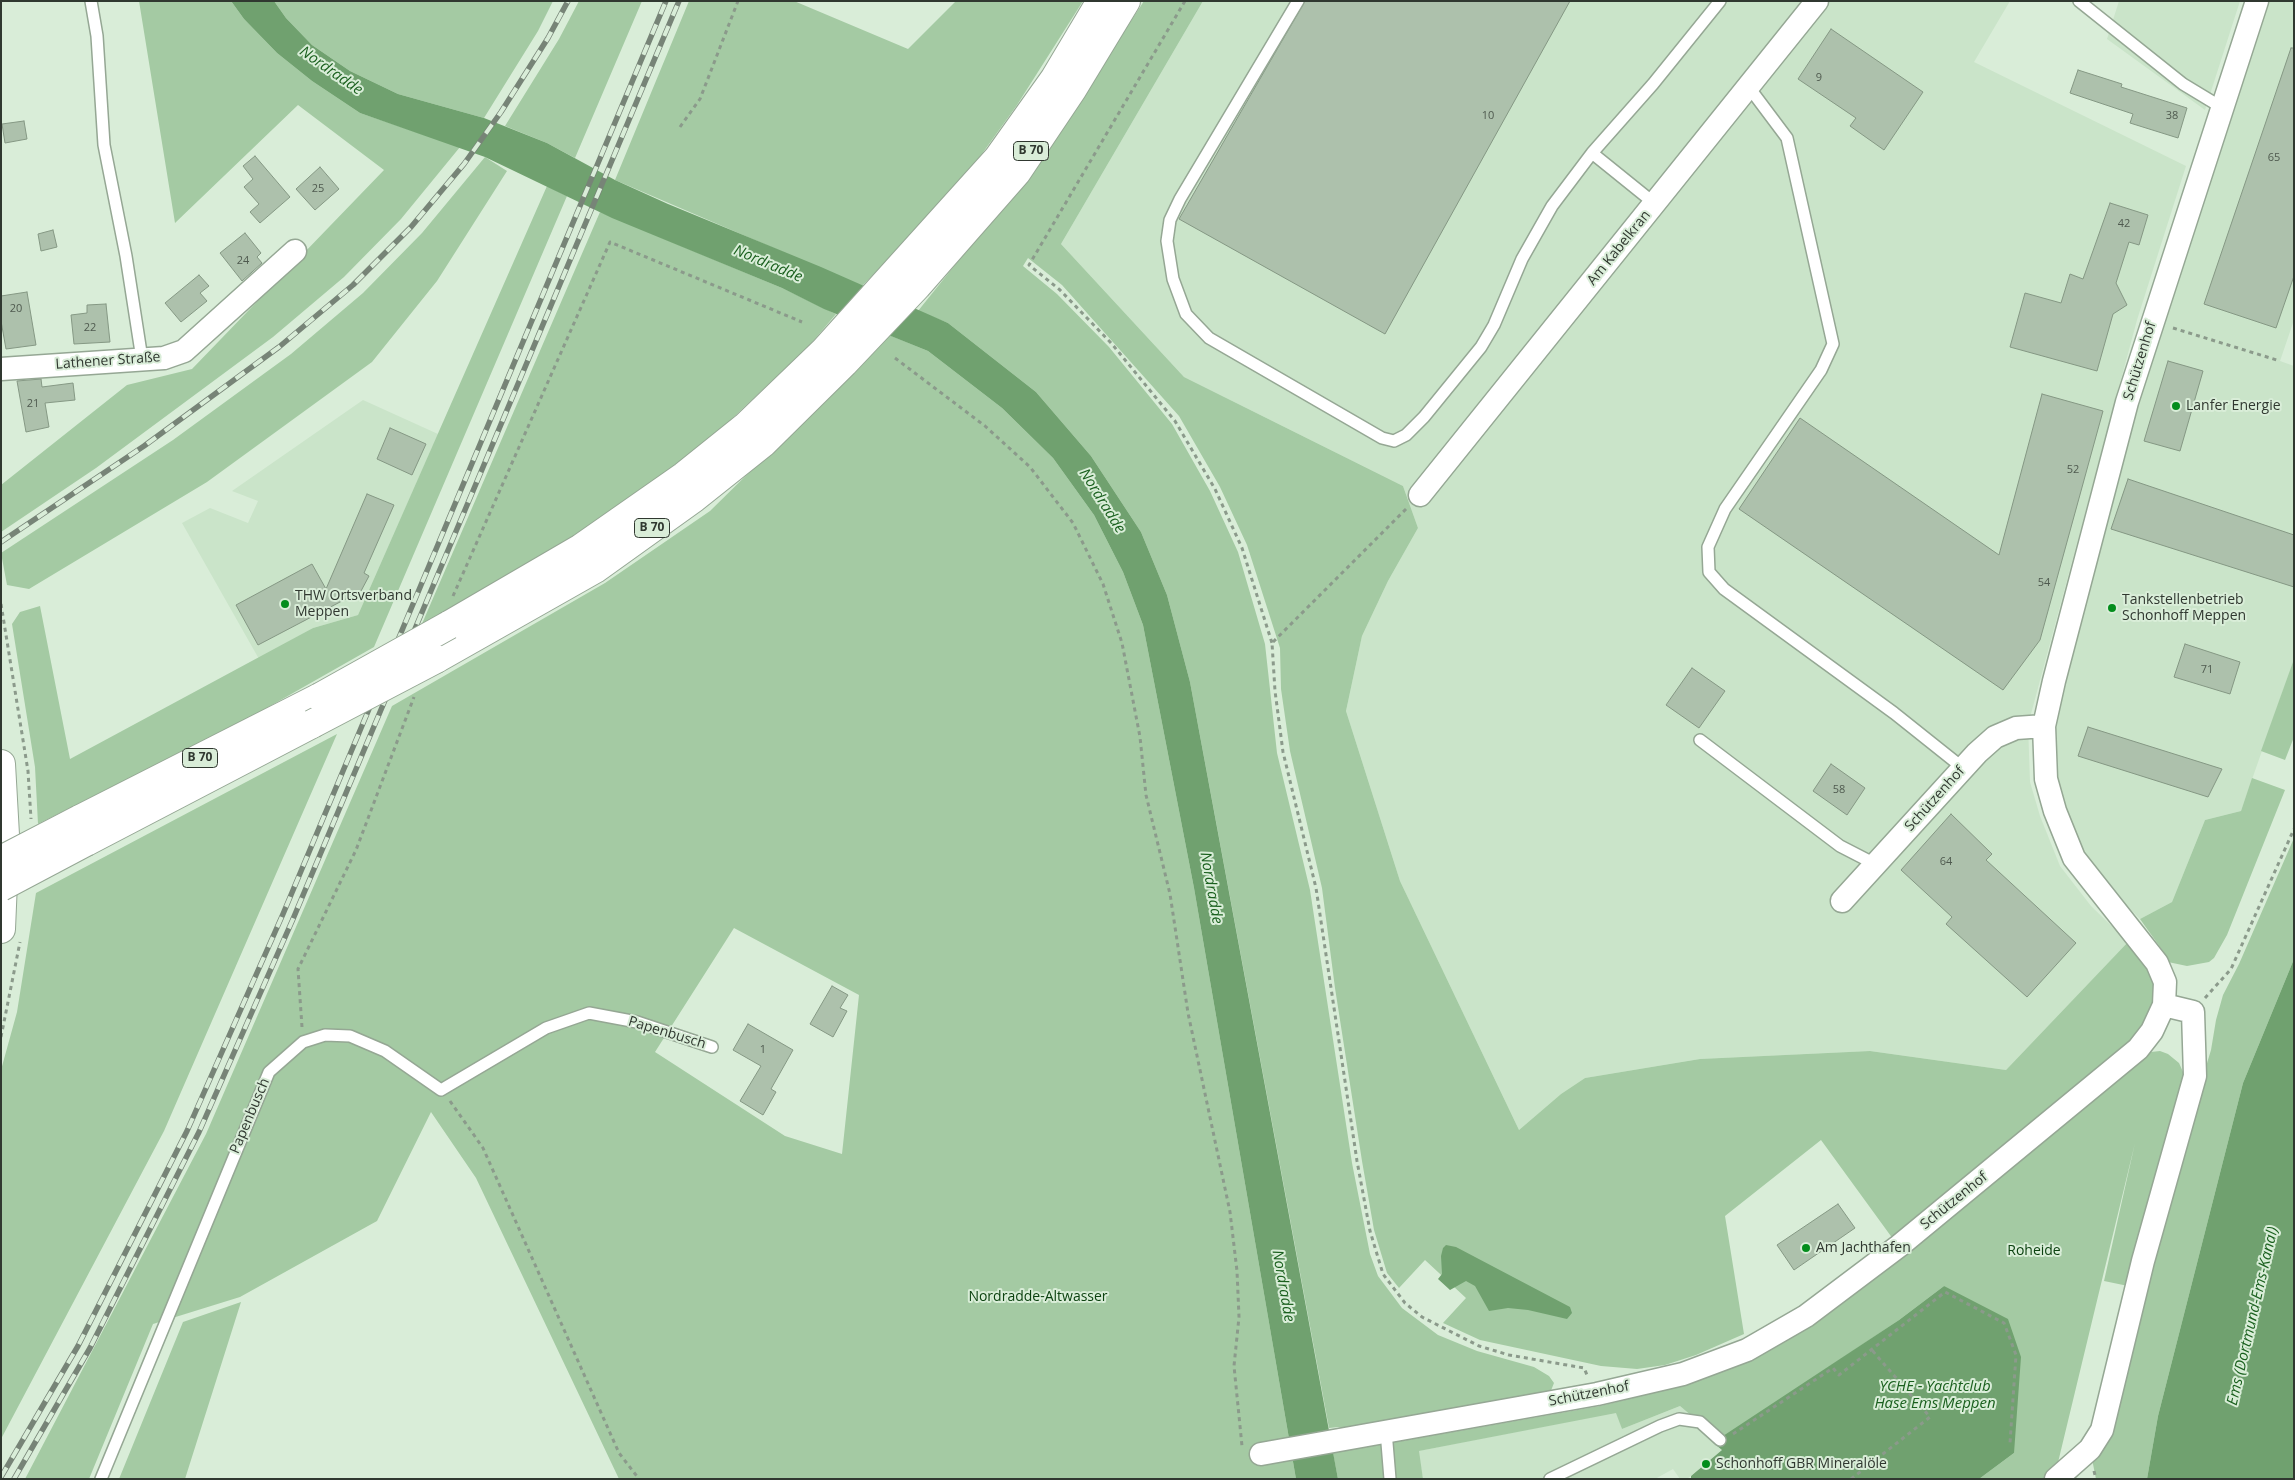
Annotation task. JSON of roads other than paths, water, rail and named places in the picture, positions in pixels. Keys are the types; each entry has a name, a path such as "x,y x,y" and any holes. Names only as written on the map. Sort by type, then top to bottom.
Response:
{"main road":[{"name":"B 70","path":"906,280 998,158 1055,78 1101,1"},
{"name":"B 70","path":"2,843 83,830 312,724 436,659 595,569 694,498 763,443 834,357 906,280 1017,172 1072,90 1126,1"},
{"name":"B 70","path":"1,887 83,830 320,698 450,613 581,548 684,476 834,357"},
{"path":"1,764 1,929"}],"street":[{"name":"Am Kabelkran","path":"1420,495 1817,1"},
{"name":"Schützenhof","path":"1258,1452 1344,1439 1597,1394 1683,1374 1747,1350 1806,1316 1899,1246 2138,1049 2152,1031 2164,1005 2165,982 2157,963 2074,858 2055,811 2046,779 2044,726 2127,402 2221,107 2257,1"},
{"name":"Lathener Straße","path":"1,369 164,358 184,351 295,251"},
{"name":"Schützenhof","path":"1842,901 1963,768 1995,736 2016,728 2044,726"},
{"path":"2056,1479 2090,1448 2102,1430 2143,1260 2195,1076 2193,1012 2164,1005"}],"lane":[{"path":"91,1 97,36 104,145 126,256 142,359"},
{"path":"1298,1 1180,199 1170,220 1167,241 1173,279 1186,314 1209,338 1382,438 1394,440 1406,435 1481,348 1494,325 1522,259 1552,206 1592,153 1654,84 1720,1"},
{"path":"2079,1 2183,84 2221,107"},
{"path":"1748,86 1787,138 1832,344 1821,370 1725,509 1708,547 1709,572 1724,589 1894,714 1963,768"},
{"path":"1592,153 1654,203"},
{"path":"1700,740 1840,846 1875,864"},
{"name":"Papenbusch","path":"101,1479 269,1072 303,1042 325,1035 350,1036 385,1051 441,1090 546,1028 589,1013 637,1022 712,1047"},
{"path":"1550,1479 1660,1426 1679,1419 1700,1422 1724,1439"},
{"path":"1386,1431 1390,1479"}],"water":[{"name":"Nordradde","path":"231,1 274,1 286,18 312,45 350,71 398,94 484,118 547,143 615,180 668,204 821,267 948,323 1036,392 1091,456 1141,532 1167,595 1190,682 1338,1479 1296,1479 1194,888 1143,625 1123,572 1094,515 1053,458 1002,408 928,351 824,309 782,288 612,218 485,157 360,113 312,81 277,53 244,19"},
{"name":"Ems (Dortmund-Ems-Kanal)","path":"2294,959 2294,1479 2147,1479 2158,1416 2243,1083"},
{"path":"1446,1245 1456,1247 1570,1307 1572,1313 1567,1319 1528,1310 1508,1308 1489,1311 1475,1286 1466,1281 1450,1290 1438,1279 1442,1274 1441,1256"},
{"name":"YCHE - Yachtclub Hase Ems Meppen","path":"1944,1286 2008,1319 2021,1357 2014,1453 1979,1479 1691,1479 1691,1476 1722,1450 1716,1445 1723,1436 1899,1320"}],"railway":[{"path":"1,542 144,446 279,347 353,285 411,227 464,164 501,112 548,38 568,1"},
{"path":"1,1477 78,1346 187,1131 283,914 666,1"},
{"path":"14,1479 90,1348 199,1132 293,919 679,1"}],"place":[{"name":"Lanfer Energie","path":"2176,406"},
{"name":"THW Ortsverband Meppen","path":"285,604"},
{"name":"Tankstellenbetrieb Schonhoff Meppen","path":"2112,608"},
{"name":"Am Jachthafen","path":"1806,1248"},
{"name":"Schonhoff GBR Mineralöle","path":"1706,1464"}],"park label":[{"name":"Roheide","path":"2034,1251"},
{"name":"Nordradde-Altwasser","path":"1038,1297"}]}
